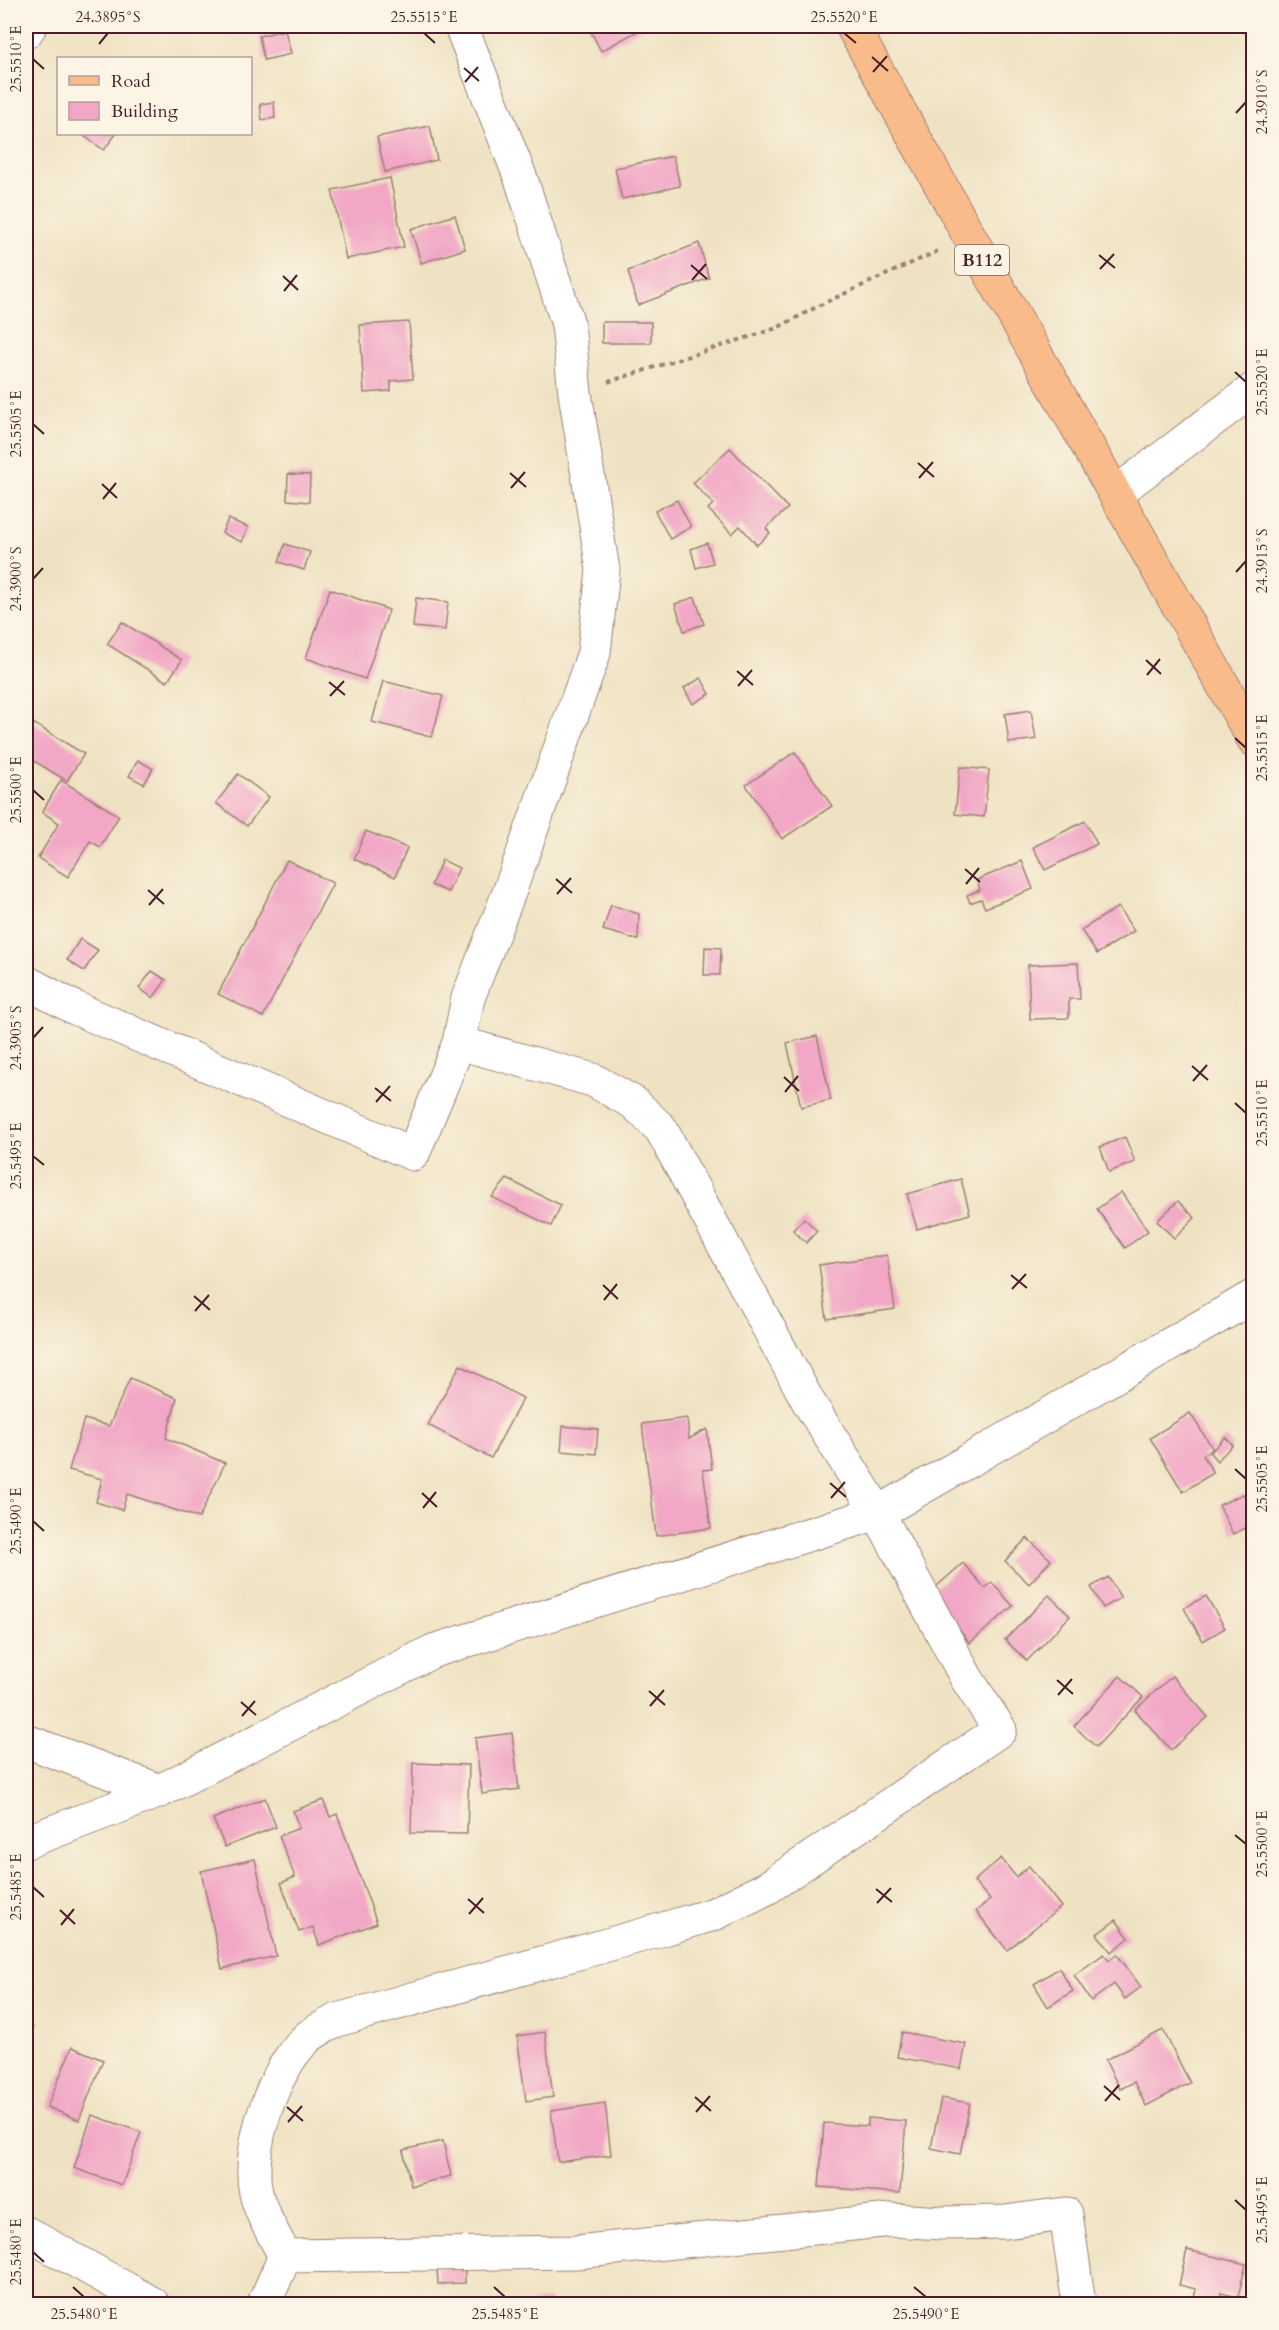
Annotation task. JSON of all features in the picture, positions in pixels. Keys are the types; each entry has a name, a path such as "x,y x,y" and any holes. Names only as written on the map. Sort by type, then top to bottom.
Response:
{"main road":[{"name":"B112","path":"852,26 968,236 1116,492 1254,740"}],"street":[{"path":"26,32 30,26"},
{"path":"26,982 86,1013 413,1154 459,1043 468,998 510,890 594,653 603,570 575,393 568,324 521,179 461,26"},
{"path":"1116,492 1254,389"},
{"path":"264,2304 285,2256 256,2195 253,2164 258,2133 278,2081 283,2070 306,2039 337,2020 714,1914 767,1888 1000,1730 967,1679 878,1514 808,1401 661,1129 634,1103 592,1080 459,1043"},
{"path":"26,1842 160,1791 433,1651 878,1514 1254,1296"},
{"path":"26,1741 160,1791"},
{"path":"285,2256 576,2252 892,2220 942,2223 1005,2222 1066,2214 1079,2304"},
{"path":"26,2233 153,2304"}],"path":[{"path":"575,393 777,328 824,303 968,236"}],"building":[{"path":"588,26 647,26 601,51"},
{"path":"285,30 291,54 264,60 259,36"},
{"path":"274,102 275,118 262,120 260,104"},
{"path":"430,126 437,160 385,172 377,137"},
{"path":"82,135 115,135 104,150"},
{"path":"673,156 680,186 622,199 615,168"},
{"path":"390,178 404,247 346,259 332,190"},
{"path":"455,215 465,249 421,263 411,229"},
{"path":"699,243 709,278 638,305 628,271"},
{"path":"26,276 35,280 26,302"},
{"path":"409,322 413,379 391,381 391,391 364,393 360,325"},
{"path":"602,322 651,322 651,343 602,343"},
{"path":"730,448 788,508 766,528 770,533 757,545 740,526 732,534 708,509 713,504 693,483"},
{"path":"288,474 310,475 309,502 287,500"},
{"path":"677,500 691,527 670,539 655,511"},
{"path":"228,519 248,527 242,542 222,533"},
{"path":"707,543 713,563 696,568 691,549"},
{"path":"285,544 310,552 304,570 279,562"},
{"path":"330,589 389,610 365,679 306,658"},
{"path":"695,597 704,624 684,631 675,604"},
{"path":"416,598 448,602 445,630 413,627"},
{"path":"122,622 182,660 167,682 107,644"},
{"path":"701,678 710,694 693,704 684,688"},
{"path":"383,681 443,696 432,737 372,722"},
{"path":"1031,710 1036,739 1009,743 1005,714"},
{"path":"28,720 84,754 67,781 26,756"},
{"path":"795,752 832,806 782,839 746,785"},
{"path":"138,760 153,769 144,784 129,776"},
{"path":"960,767 989,770 984,817 955,814"},
{"path":"238,774 269,797 247,826 216,803"},
{"path":"61,780 119,816 100,847 90,841 68,877 38,858 59,823 42,812"},
{"path":"1085,821 1097,844 1045,870 1033,847"},
{"path":"366,831 407,848 395,877 354,859"},
{"path":"287,860 333,883 263,1017 218,994"},
{"path":"442,860 459,868 448,892 431,885"},
{"path":"1022,861 1033,889 985,908 981,899 970,903 967,895 980,890 977,880"},
{"path":"611,905 639,914 638,940 603,930"},
{"path":"1118,907 1134,931 1097,954 1081,930"},
{"path":"80,939 98,950 84,971 67,960"},
{"path":"705,947 721,948 720,975 704,975"},
{"path":"1078,963 1080,999 1069,999 1069,1018 1030,1019 1028,965"},
{"path":"152,971 166,980 153,998 139,988"},
{"path":"817,1036 831,1100 801,1107 787,1043"},
{"path":"1125,1137 1135,1162 1109,1172 1100,1147"},
{"path":"507,1179 561,1205 551,1226 492,1197"},
{"path":"961,1179 970,1214 917,1229 907,1194"},
{"path":"1121,1192 1148,1231 1125,1248 1097,1209"},
{"path":"1178,1201 1195,1218 1174,1238 1157,1221"},
{"path":"804,1218 817,1231 806,1243 793,1230"},
{"path":"887,1255 895,1309 827,1319 819,1265"},
{"path":"460,1365 523,1398 491,1458 428,1425"},
{"path":"130,1378 177,1398 166,1438 225,1463 199,1518 127,1494 122,1510 96,1502 102,1479 69,1470 84,1419 109,1426"},
{"path":"1190,1413 1213,1449 1203,1455 1213,1473 1183,1492 1150,1438"},
{"path":"687,1418 689,1439 707,1429 712,1469 703,1470 711,1528 656,1536 642,1424"},
{"path":"563,1426 598,1429 596,1454 561,1451"},
{"path":"1225,1437 1233,1445 1217,1461 1210,1453"},
{"path":"1243,1494 1246,1498 1254,1494 1254,1524 1233,1534 1219,1505"},
{"path":"1027,1538 1051,1560 1029,1584 1005,1561"},
{"path":"963,1563 985,1588 992,1583 1013,1606 970,1643 928,1594"},
{"path":"1108,1577 1121,1598 1103,1608 1091,1587"},
{"path":"1049,1595 1070,1616 1027,1661 1005,1640"},
{"path":"1206,1596 1225,1628 1203,1641 1184,1608"},
{"path":"1120,1676 1143,1697 1096,1747 1074,1726"},
{"path":"1172,1676 1208,1717 1171,1750 1135,1710"},
{"path":"512,1733 519,1789 482,1794 475,1738"},
{"path":"413,1763 469,1765 467,1834 411,1833"},
{"path":"265,1798 276,1827 225,1847 213,1819"},
{"path":"323,1800 330,1817 337,1814 377,1923 319,1945 313,1927 299,1932 281,1883 295,1877 279,1836 299,1828 293,1811"},
{"path":"1001,1858 1016,1877 1029,1866 1061,1907 1007,1950 976,1911 990,1900 974,1881"},
{"path":"255,1859 276,1956 222,1969 201,1871"},
{"path":"1116,1920 1129,1938 1111,1952 1097,1934"},
{"path":"1104,1954 1109,1960 1117,1954 1141,1987 1125,1999 1114,1984 1091,2001 1074,1975"},
{"path":"1059,1968 1073,1991 1048,2007 1034,1984"},
{"path":"26,2024 33,2027 26,2043"},
{"path":"1163,2030 1190,2083 1146,2106 1134,2082 1120,2089 1105,2060"},
{"path":"545,2032 553,2097 526,2101 517,2036"},
{"path":"902,2032 966,2044 961,2069 897,2057"},
{"path":"72,2047 103,2060 79,2120 47,2107"},
{"path":"941,2098 970,2103 960,2154 931,2148"},
{"path":"605,2103 611,2155 558,2162 551,2111"},
{"path":"92,2115 141,2132 122,2185 74,2168"},
{"path":"868,2118 906,2121 900,2193 819,2187 824,2123 868,2126"},
{"path":"443,2141 451,2176 411,2186 403,2150"},
{"path":"1187,2250 1246,2264 1238,2297 1221,2293 1219,2304 1193,2302 1196,2289 1179,2285"},
{"path":"465,2266 465,2283 438,2284 437,2267"},
{"path":"549,2299 550,2304 529,2303"}]}
